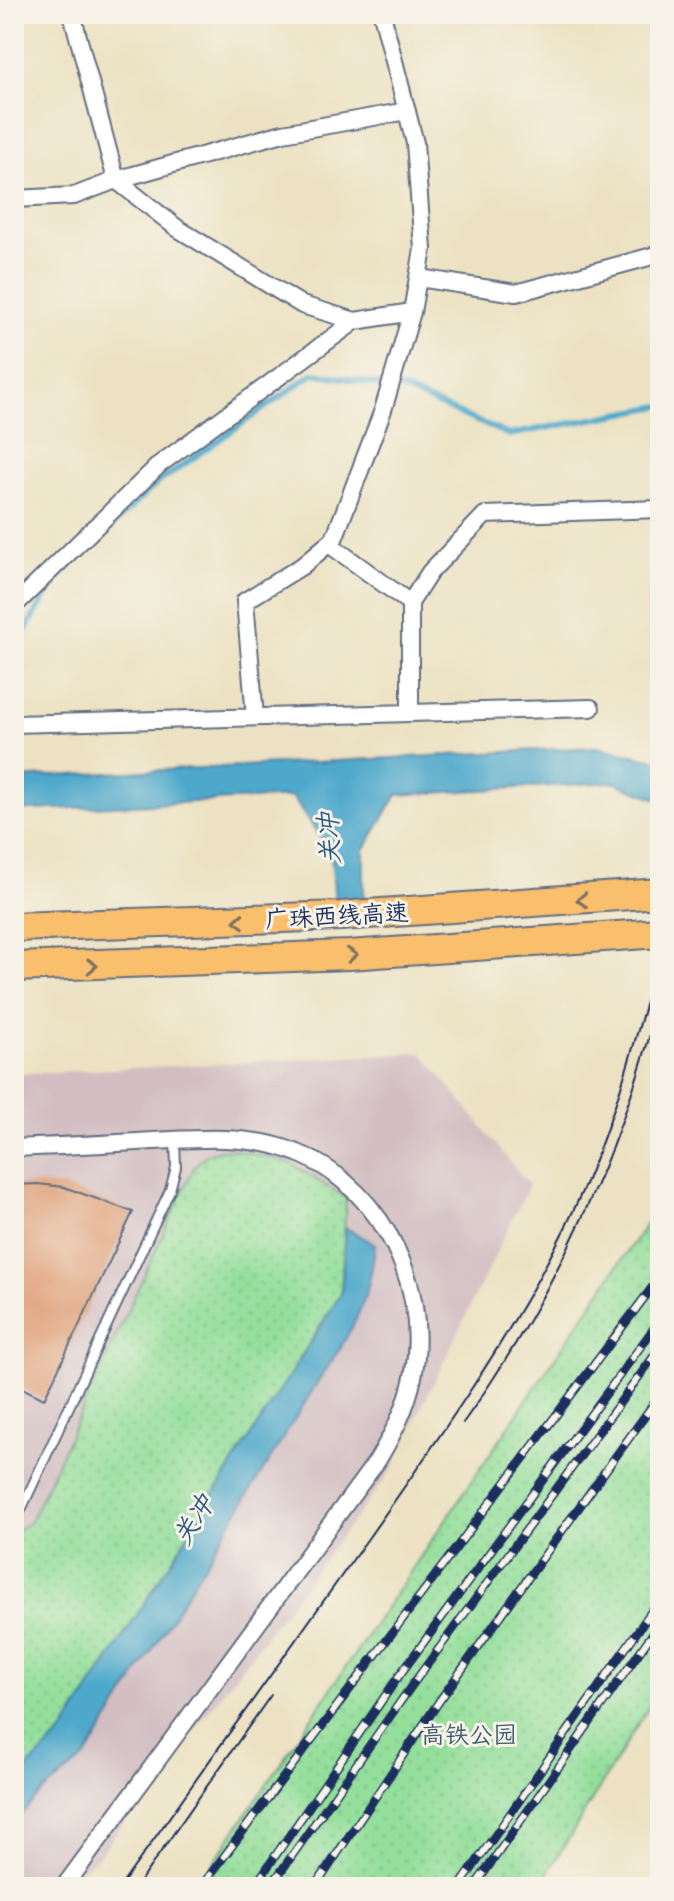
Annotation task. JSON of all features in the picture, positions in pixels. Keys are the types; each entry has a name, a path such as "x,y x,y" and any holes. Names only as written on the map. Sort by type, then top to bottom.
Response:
{"highway":[{"name":"广珠西线高速","path":"14,927 340,916 660,893"},
{"name":"广珠西线高速","path":"14,967 349,955 660,933"}],"street":[{"path":"72,14 116,180 177,228 302,305 355,321 412,312"},
{"path":"255,717 245,601 302,566 329,544 339,528 399,362 419,278 423,237 415,143 382,14"},
{"path":"14,199 74,196 116,180 283,133 407,111"},
{"path":"419,278 516,293 660,254"},
{"path":"14,606 160,464 355,321"},
{"path":"410,713 410,603 430,572 485,515 660,509"},
{"path":"329,544 410,603"},
{"path":"14,724 591,708"},
{"path":"14,1148 219,1138 281,1147 313,1160 366,1201 387,1229 411,1289 417,1317 413,1378 405,1407 377,1461 64,1887"}],"lane":[{"path":"14,1518 21,1510 170,1190 176,1167 175,1140"}],"shaded area":[{"path":"422,1053 529,1185 391,1471 97,1858 56,1887 14,1887 14,1074"}],"green space":[{"path":"232,1149 290,1163 346,1198 341,1294 62,1733 14,1781 14,1533 30,1522 193,1169 210,1153"},
{"name":"高铁公园","path":"660,1203 660,1688 539,1887 197,1887"}],"water":[{"name":"关冲","path":"596,747 660,761 660,800 613,782 397,795 364,850 364,902 335,903 331,852 292,797 14,811 14,778"},
{"path":"346,1228 375,1244 368,1285 349,1334 86,1757 40,1794 14,1822 14,1781 62,1733 341,1294"}],"building":[{"path":"14,1185 64,1187 133,1212 44,1399 14,1384"}],"waterway":[{"path":"14,649 57,578 156,484 314,373 402,389 509,435 660,406"}],"tram line":[{"path":"120,1887 410,1479 493,1355 544,1269 582,1191 609,1124 660,949"},
{"path":"463,1423 527,1324 581,1220 625,1112 660,998"},
{"path":"136,1887 271,1695"}],"railway":[{"path":"201,1887 660,1277"},
{"path":"254,1887 396,1680 660,1320"},
{"path":"270,1887 410,1688 660,1348"},
{"path":"315,1887 440,1700 660,1395"},
{"path":"459,1887 660,1599"},
{"path":"474,1887 660,1623"}]}
